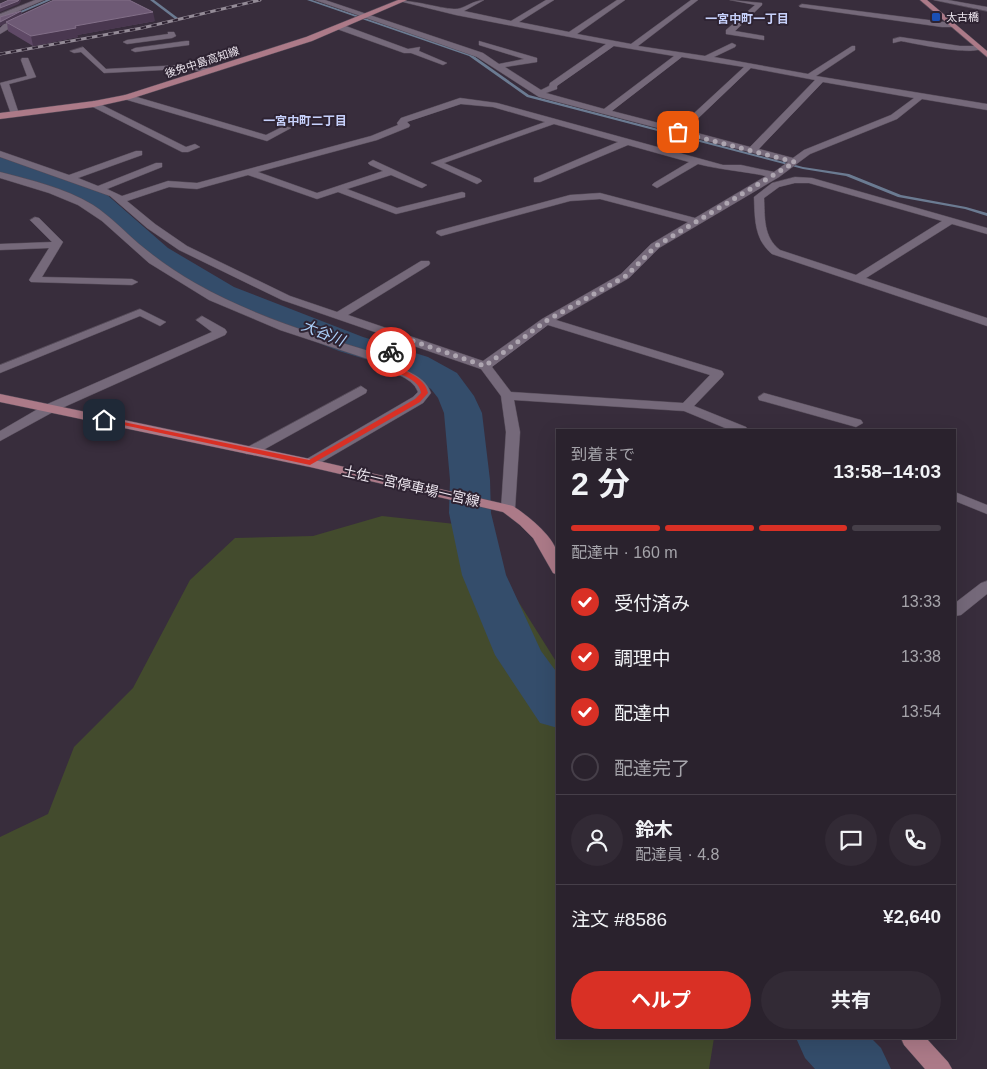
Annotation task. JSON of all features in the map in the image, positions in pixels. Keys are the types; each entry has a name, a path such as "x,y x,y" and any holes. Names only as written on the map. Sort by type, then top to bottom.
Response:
{"main road":[{"path":"923,0 987,55"},
{"name":"後免中島高知線","path":"0,116 94,104 127,97 340,27 403,1"},
{"name":"土佐一宮停車場一宮線","path":"0,398 251,450 508,509 526,520 538,534 556,566"},
{"path":"913,1039 940,1069"}],"street":[{"path":"0,17 41,0"},
{"path":"318,0 363,18 480,55 542,95 750,150 792,163"},
{"path":"459,16 481,0"},
{"path":"512,23 551,0"},
{"path":"570,35 622,0"},
{"path":"632,47 695,0"},
{"path":"733,0 760,4 729,32 761,38"},
{"path":"937,0 987,9"},
{"path":"403,1 459,16 512,23 613,44 773,69 987,107"},
{"path":"802,6 952,25"},
{"path":"1,37 7,26 36,15"},
{"path":"340,27 407,51 414,50 443,63"},
{"path":"142,56 125,41 172,36 171,34"},
{"path":"896,41 900,39 960,48 978,48"},
{"path":"135,50 186,43"},
{"path":"482,43 534,60 498,66"},
{"path":"540,93 554,87 553,85 572,71 613,44"},
{"path":"705,59 732,44"},
{"path":"810,76 852,48"},
{"path":"74,50 83,49 104,71 182,67 212,70"},
{"path":"605,112 680,55"},
{"path":"15,114 3,94 2,84 32,77 25,60"},
{"path":"148,62 155,68"},
{"path":"773,69 782,65"},
{"path":"678,132 750,66"},
{"path":"750,150 821,79"},
{"path":"485,366 546,321 626,276 656,246 695,221 776,174 807,152 894,117 921,96"},
{"path":"127,97 267,138 287,128"},
{"path":"121,200 168,184 197,186 374,138 402,129 406,125 402,123 404,120 460,101 494,105 695,162 723,168 741,168 776,174"},
{"path":"94,104 185,150 196,147"},
{"path":"477,181 436,163 552,122"},
{"path":"537,180 626,142"},
{"path":"70,178 139,153"},
{"path":"0,154 98,188 121,200 151,226 183,248 286,298 485,366 507,396 512,432 508,509"},
{"path":"373,162 422,185"},
{"path":"657,185 695,162"},
{"path":"98,188 159,165"},
{"path":"248,172 317,196 392,171"},
{"path":"0,175 67,196 83,204 99,214 141,252 163,268 223,301 281,326 381,359 385,365 424,386 425,393 418,400 310,463"},
{"path":"987,231 809,180 777,184 768,188 759,197 763,239 768,247 792,258 987,322"},
{"path":"338,189 396,211 462,195"},
{"path":"441,233 570,198 600,196 695,221"},
{"path":"35,220 58,242 36,280 132,282"},
{"path":"857,279 951,220"},
{"path":"0,247 56,245"},
{"path":"337,317 425,263"},
{"path":"0,369 140,312 160,322"},
{"path":"0,437 48,409 221,332 202,320"},
{"path":"546,321 718,374 686,407"},
{"path":"381,359 407,339"},
{"path":"251,450 361,390"},
{"path":"507,396 686,407 739,429"},
{"path":"764,396 856,423"},
{"path":"830,429 838,418"},
{"path":"956,496 987,510"},
{"path":"956,610 987,586"}],"green space":[{"path":"382,516 455,524 494,563 556,661 556,1039 714,1039 709,1069 0,1069 0,837 48,814 74,747 133,688 190,580 235,538 313,536"}],"building":[{"path":"9,0 19,0 0,8 0,4"},
{"path":"54,0 129,0 153,12 31,36 6,22"},
{"path":"21,11 0,22 0,17"}],"waterway":[{"path":"0,21 49,0"},
{"path":"152,0 176,18"},
{"path":"309,0 470,55 528,96 803,168 847,175 900,196 966,208 987,215"},
{"name":"大谷川","path":"0,165 83,193 95,199 157,254 223,294 351,344 416,364 444,381 456,396 463,413 470,480 470,513 484,575 519,655 556,708"},
{"name":"大谷川","path":"829,1039 858,1069"}],"railway":[{"path":"0,54 142,28 260,0"}],"way so far":[{"path":"391,352 407,339 438,348 485,366 546,321 626,276 656,246 795,162 678,132"}],"place":[{"name":"太古橋","path":"936,17"}],"district":[{"name":"一宮中町一丁目","path":"747,19"},
{"name":"一宮中町二丁目","path":"305,121"}],"route":[{"path":"104,420 310,463 418,400 425,393 424,386 416,380 385,365 381,359 391,352"}]}
